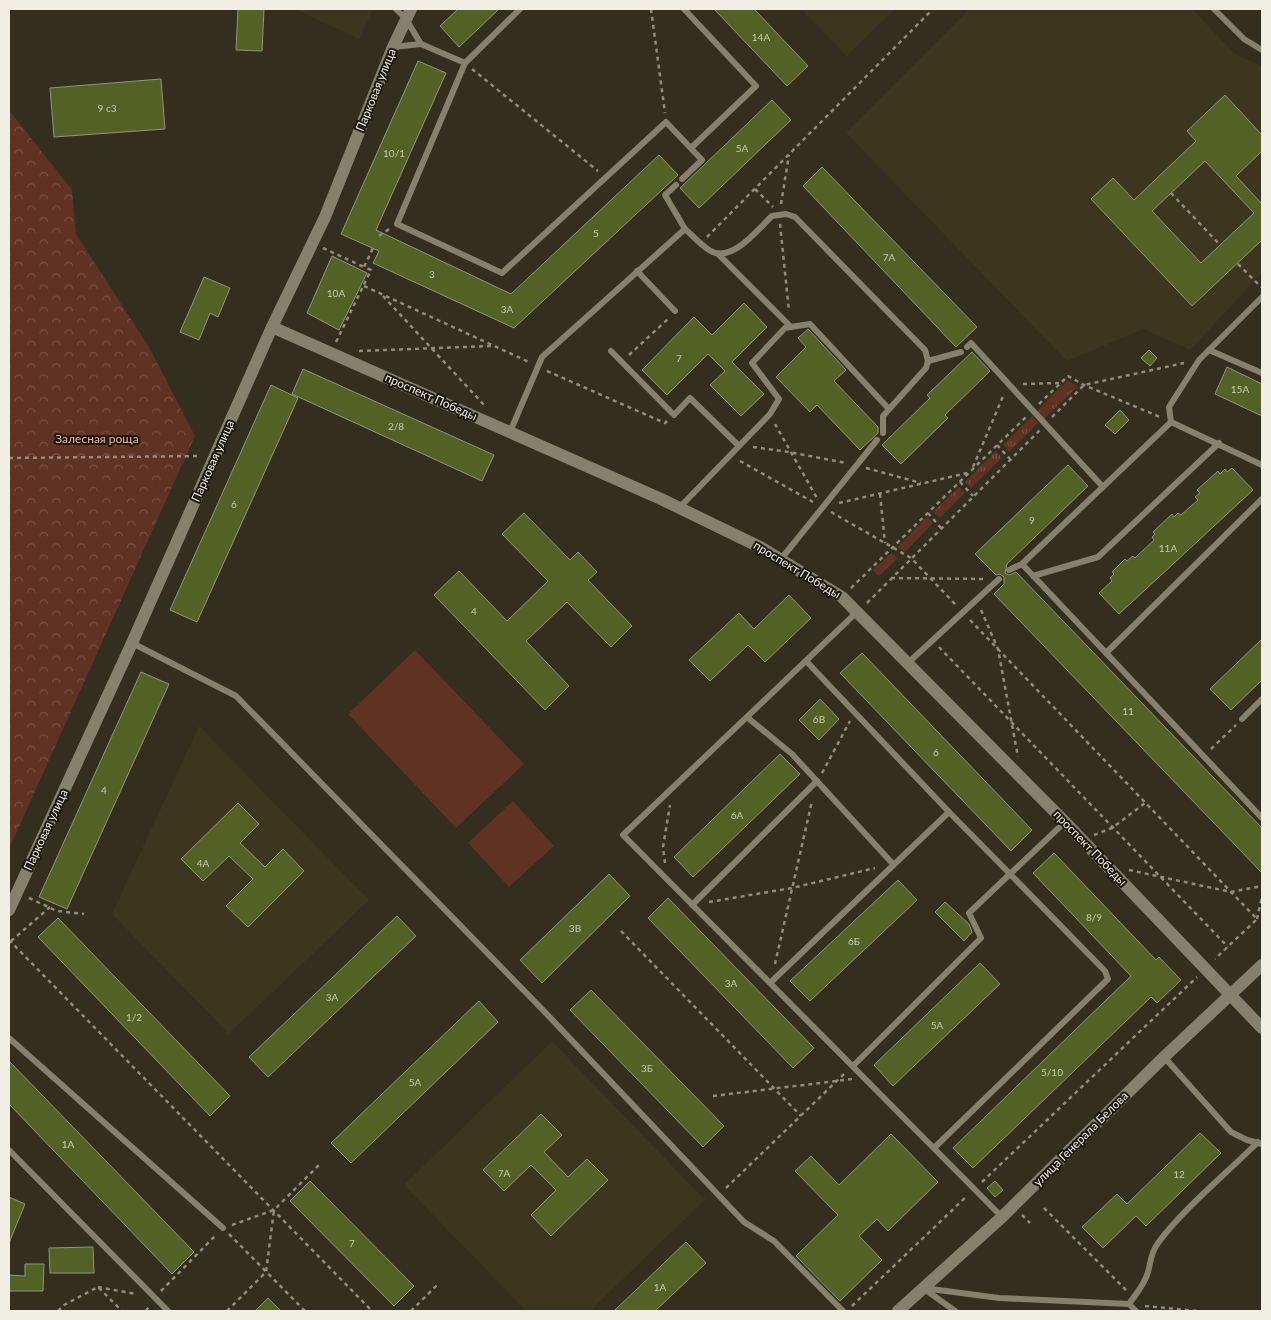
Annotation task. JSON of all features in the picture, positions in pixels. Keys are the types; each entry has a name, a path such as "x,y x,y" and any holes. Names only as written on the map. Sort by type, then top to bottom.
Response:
{"street":[{"name":"Парковая улица","path":"9,910 132,643 272,327 312,244 408,14"},
{"name":"проспект Победы","path":"272,327 679,508 781,559 842,597 909,662 1083,840 1262,1028"},
{"name":"улица Генерала Белова","path":"898,1311 1002,1217 1164,1057 1262,965"}],"lane":[{"path":"396,9 408,14 421,44"},
{"path":"520,9 465,64 397,224 502,273 666,122 702,160 682,179"},
{"path":"684,9 756,86 691,148"},
{"path":"1214,9 1244,39 1262,50"},
{"path":"393,47 421,44 465,64"},
{"path":"676,185 665,195 686,229 710,251 718,254 791,327"},
{"path":"718,254 738,247 772,216 779,213 794,217 925,350 928,361"},
{"path":"510,432 542,357 558,340 686,229"},
{"path":"637,271 675,312"},
{"path":"1171,422 1169,407 1200,360 1262,297"},
{"path":"679,508 770,414 779,400 752,362 785,328 810,324 888,408"},
{"path":"883,433 883,416 888,408 920,375 928,361 964,349 971,343 1102,487"},
{"path":"611,350 674,415 690,398 739,446"},
{"path":"1209,350 1262,373"},
{"path":"1171,422 1219,443 1262,465"},
{"path":"1009,570 1022,564 1171,422"},
{"path":"781,559 854,465 877,440"},
{"path":"1033,576 1098,557 1219,443"},
{"path":"1106,653 1262,499"},
{"path":"1022,564 1262,818"},
{"path":"909,662 999,579"},
{"path":"858,611 624,836 1002,1217"},
{"path":"132,643 236,696 541,1008 744,1222 774,1241 843,1311"},
{"path":"807,662 950,812 1106,971 1108,978 934,1148"},
{"path":"1242,719 1262,699"},
{"path":"748,718 792,754 893,864"},
{"path":"692,905 817,781"},
{"path":"770,983 893,864 950,812"},
{"path":"853,1066 981,938 969,913 1065,822"},
{"path":"9,1038 223,1228"},
{"path":"1164,1057 1231,1132 1247,1140 1260,1143"},
{"path":"1129,1304 1144,1283 1149,1270 1150,1256 1156,1244 1171,1227 1260,1143"},
{"path":"9,1150 168,1311"},
{"path":"923,1288 999,1298 1129,1304 1136,1311"},
{"path":"923,1288 955,1311"}],"path":[{"path":"651,9 666,122"},
{"path":"701,243 933,9"},
{"path":"465,64 606,178"},
{"path":"789,154 779,213 791,327"},
{"path":"755,189 779,213"},
{"path":"1171,193 1220,245"},
{"path":"312,244 371,270 331,352"},
{"path":"364,267 373,248"},
{"path":"1238,264 1262,288"},
{"path":"364,286 665,423 674,415"},
{"path":"382,295 490,411"},
{"path":"622,362 675,312"},
{"path":"358,351 493,346"},
{"path":"858,611 1084,385 1200,360"},
{"path":"842,597 1068,376 1084,385 1171,422"},
{"path":"973,469 1009,384 1061,383"},
{"path":"770,414 789,452 822,507 969,473"},
{"path":"997,445 1010,459"},
{"path":"739,446 789,452 854,465 922,484"},
{"path":"9,458 215,455"},
{"path":"960,482 973,496"},
{"path":"880,494 885,543"},
{"path":"928,513 942,528"},
{"path":"891,578 999,579"},
{"path":"976,600 998,649 1022,778"},
{"path":"932,640 1157,876 1228,947"},
{"path":"770,983 817,781 855,712"},
{"path":"1204,756 1242,719"},
{"path":"668,882 663,847 673,788"},
{"path":"1083,840 1112,828 1145,802"},
{"path":"692,905 792,888 893,864"},
{"path":"1106,864 1231,892 1262,886"},
{"path":"17,893 50,907 57,912 84,914"},
{"path":"1257,919 1262,896"},
{"path":"50,907 10,941 372,1311"},
{"path":"621,931 801,1116"},
{"path":"719,1195 853,1066"},
{"path":"713,1096 772,1087 865,1078"},
{"path":"58,1311 64,1305 98,1287 154,1298 223,1228 274,1210 319,1165"},
{"path":"1044,1208 1134,1298"},
{"path":"227,1311 266,1272 274,1210"},
{"path":"223,1228 305,1311"},
{"path":"412,1311 439,1283"},
{"path":"98,1287 122,1311"},
{"path":"1129,1304 1198,1311"}],"shaded area":[{"path":"295,9 373,9 359,39"},
{"path":"801,9 895,9 847,56"},
{"path":"970,9 1192,9 1235,54 1262,66 1262,273 1190,350 1144,329 1067,361 846,133"},
{"path":"199,726 369,900 229,1034 112,914"},
{"path":"552,1041 705,1200 590,1311 526,1311 404,1185"}],"green space":[{"name":"Залесная роща","path":"9,110 72,190 76,234 149,347 195,436 9,849"},
{"path":"1067,381 1078,386 1044,419 1037,411"},
{"path":"1032,416 1038,423 1009,452 1003,445"},
{"path":"996,451 1002,458 971,488 965,482"},
{"path":"959,487 965,493 940,518 933,512"},
{"path":"927,517 933,523 905,552 898,547"},
{"path":"891,553 898,558 879,576 873,570"},
{"path":"415,650 524,764 456,828 348,714"},
{"path":"513,801 554,846 509,887 468,843"}],"building":[{"path":"238,9 264,9 262,51 236,50"},
{"path":"458,9 499,9 459,47 440,26"},
{"path":"714,9 754,9 808,66 787,86"},
{"path":"418,61 446,73 376,230 511,294 659,155 678,175 514,328 373,263 379,251 341,234"},
{"path":"161,79 165,129 54,137 50,88"},
{"path":"1225,95 1262,135 1262,151 1236,176 1262,204 1262,240 1192,306 1091,199 1113,178 1134,200 1196,141 1187,131","holes":["1205,161 1254,213 1201,263 1152,211"]},
{"path":"772,100 791,120 699,208 680,188"},
{"path":"822,167 977,327 956,347 803,186"},
{"path":"332,256 367,273 339,330 307,313"},
{"path":"204,277 230,288 218,317 210,313 199,340 180,332"},
{"path":"744,303 767,327 732,362 764,394 741,416 710,385 725,371 708,354 667,395 642,370 694,317 712,335"},
{"path":"808,329 846,370 834,381 878,427 878,433 860,450 817,405 810,412 776,377 806,347 798,338"},
{"path":"1149,350 1157,358 1150,366 1141,358"},
{"path":"972,352 990,371 945,415 948,418 901,464 882,445 930,398 927,395"},
{"path":"1227,367 1262,384 1262,416 1215,394"},
{"path":"303,369 494,455 482,481 292,394"},
{"path":"271,385 298,398 197,622 170,610"},
{"path":"1120,410 1129,420 1115,434 1105,425"},
{"path":"1068,465 1088,486 1007,564 1005,573 1009,575 1016,572 1262,828 1262,873 994,594 1004,584 1004,577 1000,574 996,575 975,554"},
{"path":"1232,468 1253,490 1119,614 1099,593 1112,581 1110,578 1114,574 1112,572 1125,559 1127,561 1133,556 1135,558 1154,540 1152,537 1155,534 1153,532 1172,514 1174,517 1178,513 1181,515 1198,500 1195,497 1200,493 1197,490 1218,471 1220,474 1225,469 1227,472"},
{"path":"524,513 570,560 578,552 597,572 588,580 632,626 611,647 567,602 526,641 569,686 545,710 434,595 459,571 507,621 548,581 502,534"},
{"path":"789,595 811,618 765,662 748,645 710,681 689,660 739,613 754,629"},
{"path":"1262,639 1262,680 1231,710 1210,689"},
{"path":"862,653 1032,830 1011,851 840,673"},
{"path":"141,672 169,684 67,909 39,897"},
{"path":"820,699 839,719 819,740 799,720"},
{"path":"780,754 800,774 693,877 674,857"},
{"path":"238,803 259,824 240,843 265,867 283,849 304,871 248,927 226,906 253,879 229,856 203,881 181,859"},
{"path":"1054,853 1156,960 1159,957 1181,980 1157,1003 1151,997 973,1168 953,1148 1131,976 1033,873"},
{"path":"609,874 630,896 542,983 520,960"},
{"path":"898,880 917,900 810,1001 790,981"},
{"path":"668,898 814,1048 793,1068 648,918"},
{"path":"945,902 969,924 972,932 964,941 935,912"},
{"path":"397,916 416,936 268,1077 249,1057"},
{"path":"58,918 230,1096 210,1116 38,937"},
{"path":"980,963 1000,984 893,1086 874,1065"},
{"path":"591,990 724,1126 703,1147 570,1010"},
{"path":"479,1001 498,1022 351,1163 331,1143"},
{"path":"9,1061 194,1252 172,1274 9,1104"},
{"path":"541,1114 562,1135 544,1152 568,1177 587,1159 608,1180 551,1236 531,1215 556,1190 531,1165 504,1191 483,1170"},
{"path":"1200,1133 1221,1153 1146,1226 1136,1216 1103,1248 1082,1227 1117,1194 1127,1204"},
{"path":"891,1134 938,1182 888,1231 877,1219 859,1236 882,1260 840,1301 796,1256 838,1215 795,1171 811,1156 839,1185"},
{"path":"310,1181 414,1286 394,1306 290,1201"},
{"path":"995,1181 1003,1190 995,1197 987,1188"},
{"path":"9,1197 25,1204 9,1243"},
{"path":"686,1242 706,1263 655,1311 614,1311"},
{"path":"93,1247 94,1273 50,1273 49,1248"},
{"path":"25,1264 44,1264 43,1291 9,1291 9,1275 25,1276"},
{"path":"268,1298 281,1311 255,1311"}]}
